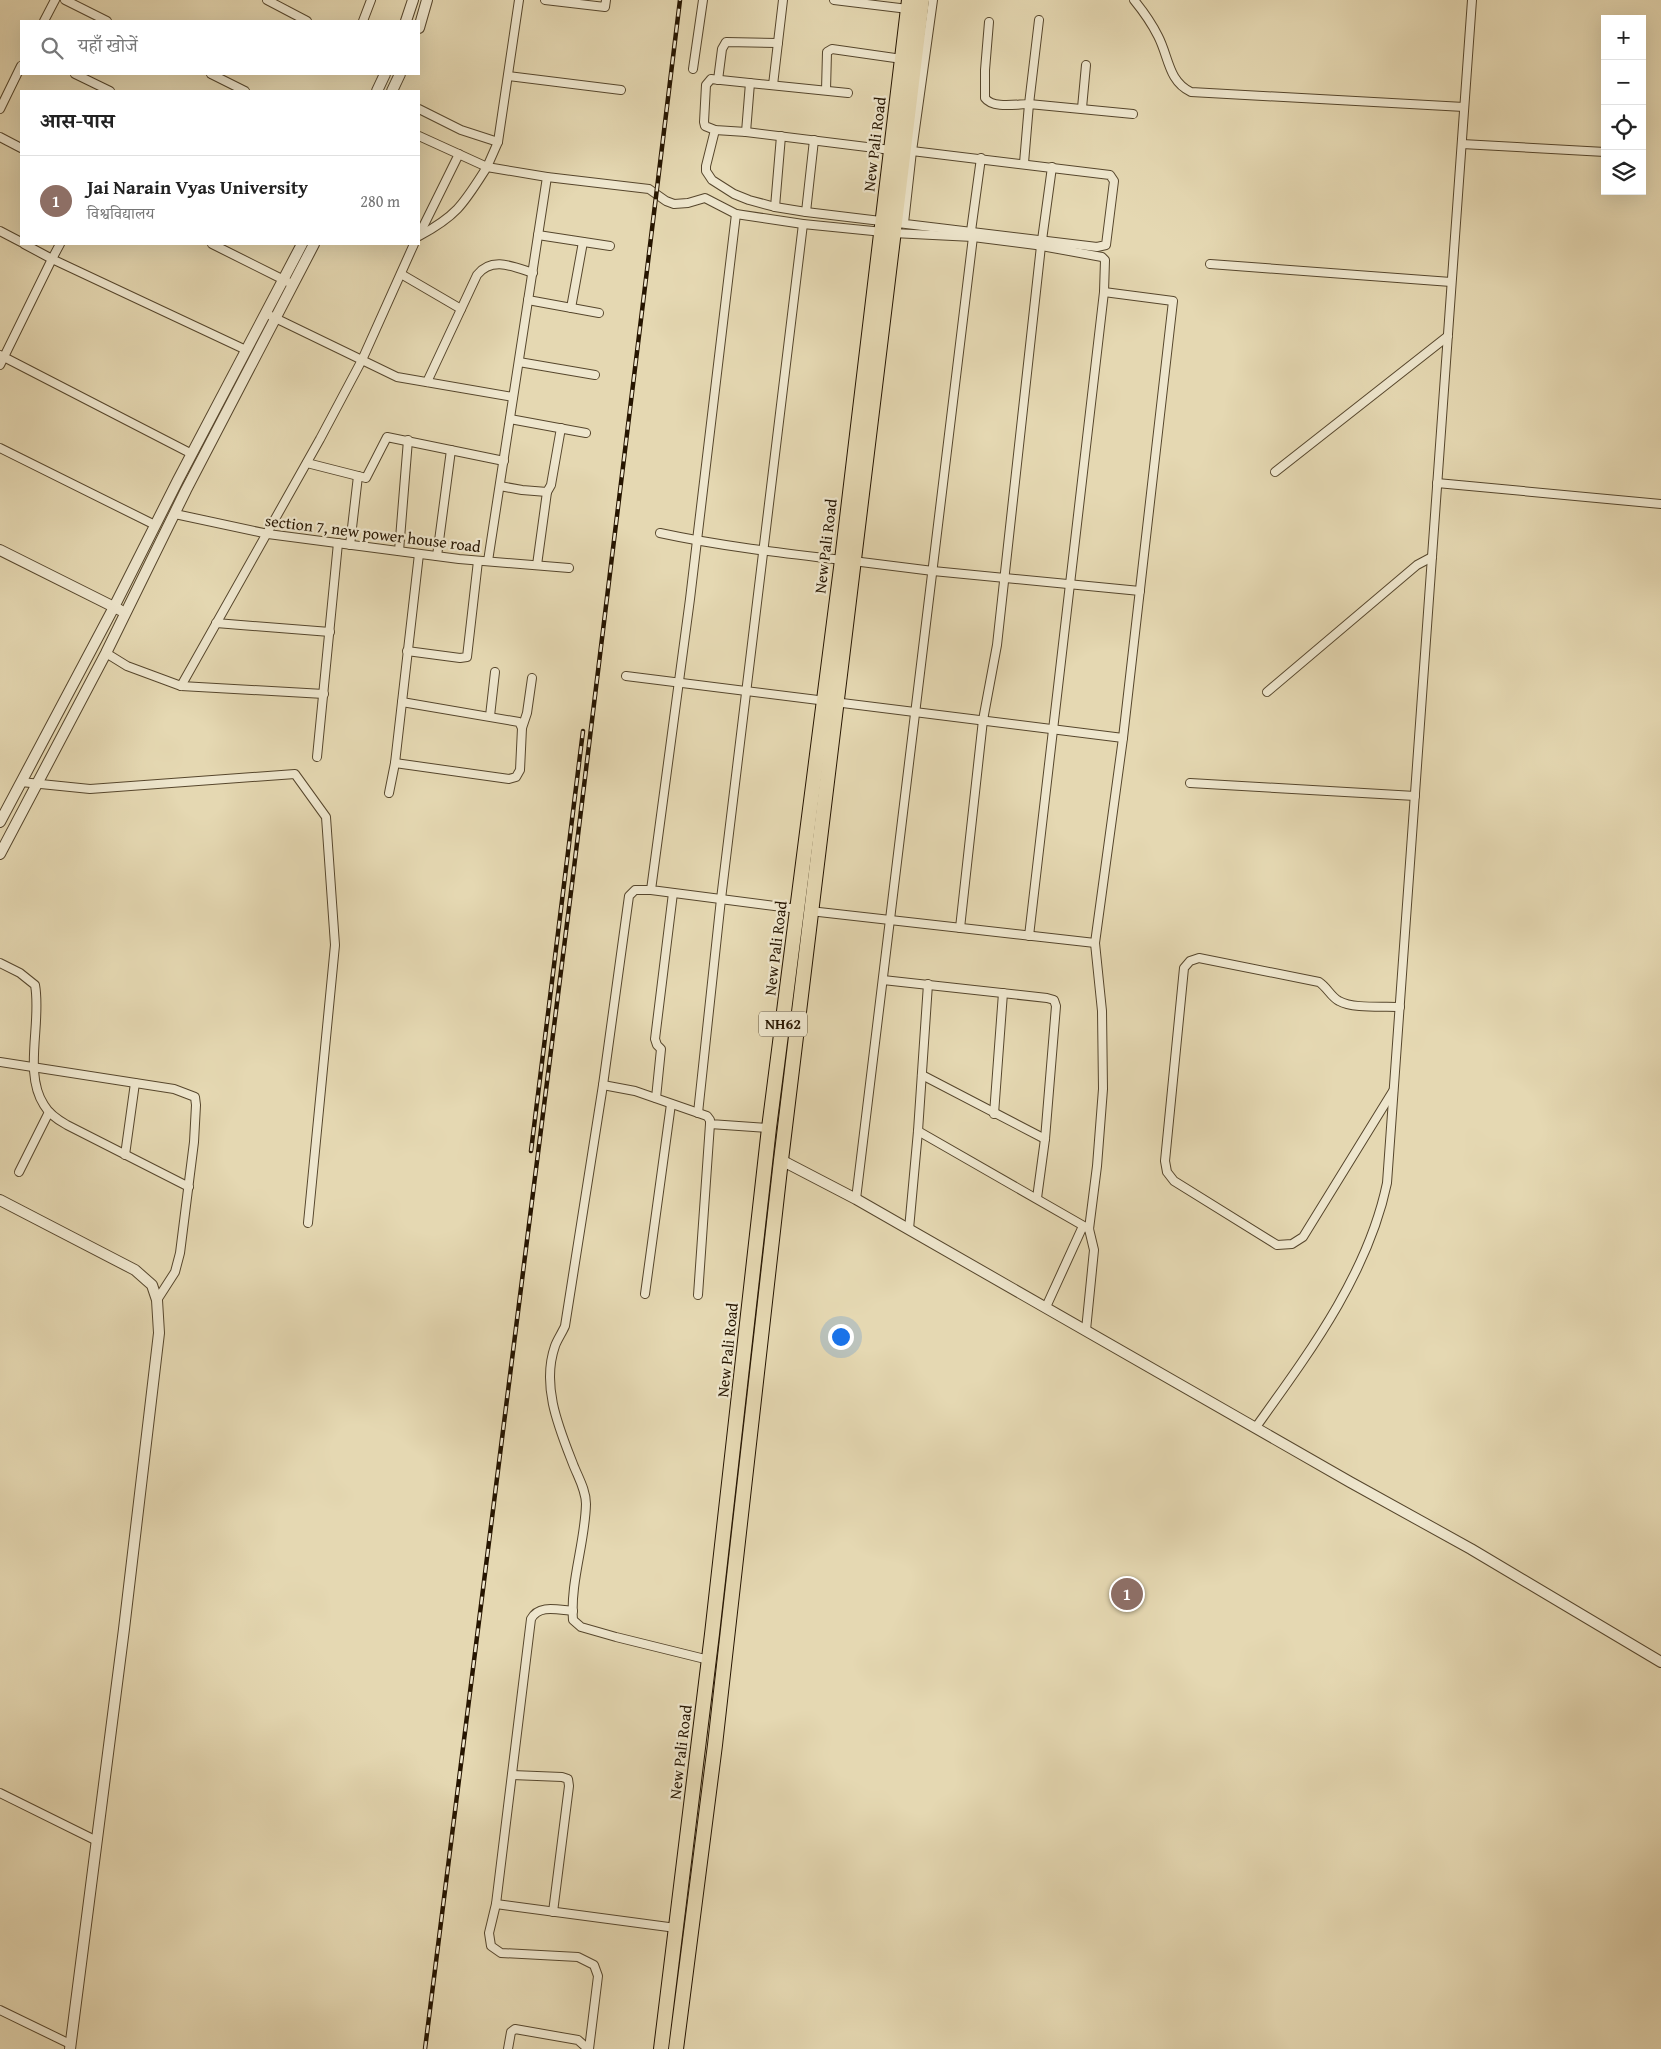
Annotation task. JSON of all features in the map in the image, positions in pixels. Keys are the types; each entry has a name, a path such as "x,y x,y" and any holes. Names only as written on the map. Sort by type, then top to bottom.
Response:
{"highway":[{"name":"New Pali Road","path":"676,2049 715,1745 781,1160 804,910 829,700 922,0"},
{"name":"New Pali Road","path":"891,226 890,150 908,4"},
{"name":"New Pali Road","path":"661,2049 709,1660 769,1128 804,910"}],"street":[{"path":"45,20 56,0"},
{"path":"65,0 106,20"},
{"path":"267,0 305,20"},
{"path":"363,20 371,0"},
{"path":"420,24 427,0"},
{"path":"420,235 444,222 462,205 487,167 498,142 519,0"},
{"path":"545,0 605,7 606,0"},
{"path":"693,69 703,0"},
{"path":"773,85 783,0"},
{"path":"834,0 908,4"},
{"path":"891,226 912,151 933,0"},
{"path":"1134,0 1157,34 1173,76 1183,88 1191,92 1464,107"},
{"path":"1256,1427 1303,1361 1334,1310 1366,1249 1382,1206 1387,1183 1472,0"},
{"path":"406,20 410,1"},
{"path":"1024,163 1039,20"},
{"path":"990,22 985,70 987,101 995,104 1029,104 1133,114"},
{"path":"718,80 722,49 726,42 778,43"},
{"path":"826,90 827,52 832,49 902,60"},
{"path":"1082,108 1086,65"},
{"path":"0,109 20,68"},
{"path":"76,75 108,90"},
{"path":"213,75 244,90"},
{"path":"381,90 385,75"},
{"path":"392,90 400,75"},
{"path":"508,76 621,90"},
{"path":"848,93 711,79 707,82 703,117 705,126 715,130 746,132 890,150"},
{"path":"746,132 750,83"},
{"path":"420,109 461,130 498,142"},
{"path":"715,130 706,166 708,177 741,197 775,207 891,226 1041,243 1098,247 1106,245 1113,176 1024,163 912,151"},
{"path":"420,136 487,167 547,177 649,188 666,201 674,204 682,204 705,198 736,214 804,224 891,226 972,234"},
{"path":"775,207 781,136"},
{"path":"0,137 20,147"},
{"path":"806,212 814,140"},
{"path":"1462,144 1601,152"},
{"path":"420,234 459,154"},
{"path":"856,1199 981,158"},
{"path":"960,928 983,720 997,645 1041,243 1052,167"},
{"path":"488,561 547,177"},
{"path":"651,890 697,541 736,214"},
{"path":"698,1113 721,899 804,224"},
{"path":"0,231 20,241"},
{"path":"538,235 610,246"},
{"path":"571,308 583,242"},
{"path":"1029,936 1106,265 1102,257 1041,243"},
{"path":"27,245 52,259 246,350"},
{"path":"0,365 2,356 59,245"},
{"path":"214,245 288,282"},
{"path":"0,854 106,653 175,514 276,319 302,245"},
{"path":"0,822 266,313 313,245"},
{"path":"181,686 268,534 362,360 414,245"},
{"path":"427,382 477,275 487,265 504,264 533,273"},
{"path":"1210,264 1451,282"},
{"path":"400,274 461,309"},
{"path":"1046,1308 1086,1228 1097,1166 1103,1089 1102,1011 1095,943 1123,738 1174,301 1104,292"},
{"path":"528,300 599,313"},
{"path":"266,313 397,377 513,397"},
{"path":"1275,472 1448,336"},
{"path":"2,356 192,454"},
{"path":"519,362 595,375"},
{"path":"510,419 586,432"},
{"path":"537,565 547,492 551,485 561,428"},
{"path":"307,463 366,478 387,437 504,461"},
{"path":"399,551 408,440"},
{"path":"0,448 156,525"},
{"path":"437,556 452,450"},
{"path":"350,545 358,476"},
{"path":"1437,483 1661,504"},
{"path":"500,486 547,492"},
{"name":"section 7, new power house road","path":"175,514 268,534 478,561 570,568"},
{"path":"660,532 697,541 764,551 932,571 1140,591"},
{"path":"317,757 338,543"},
{"path":"0,550 126,613"},
{"path":"389,793 395,763 420,554"},
{"path":"1267,692 1417,565 1432,558"},
{"path":"407,651 460,658 467,657 478,561"},
{"path":"216,623 330,632"},
{"path":"106,653 127,666 181,686 324,694"},
{"path":"490,716 496,672"},
{"path":"626,676 1123,738"},
{"path":"395,763 509,778 516,776 520,770 522,728 527,713 532,678"},
{"path":"402,702 514,719 519,722 522,728"},
{"path":"21,782 90,789 295,774 326,818 335,945 308,1224"},
{"path":"1190,783 1415,796"},
{"path":"709,1660 616,1637 582,1626 573,1620 575,1585 581,1555 585,1495 552,1400 550,1374 554,1347 565,1326 603,1085 629,896 635,890 651,890 804,910 1095,943"},
{"path":"656,1098 661,1049 655,1039 673,893"},
{"path":"1394,1090 1303,1237 1292,1244 1277,1245 1174,1181 1167,1172 1165,1161 1184,968 1190,961 1199,958 1319,982 1339,1001 1370,1006 1400,1007"},
{"path":"0,963 20,973 35,985 38,999 33,1067 38,1093 44,1105 67,1125 188,1187"},
{"path":"883,980 1054,1000 1056,1006 1045,1139 1037,1198"},
{"path":"909,1229 928,984"},
{"path":"994,1114 1002,994"},
{"path":"0,1062 174,1088 194,1097 196,1105 194,1142 180,1253 175,1272 157,1300"},
{"path":"922,1075 1045,1139"},
{"path":"125,1155 135,1083"},
{"path":"603,1085 635,1091 709,1117 698,1295"},
{"path":"646,1294 671,1104"},
{"path":"19,1172 50,1112"},
{"path":"710,1124 769,1128"},
{"path":"918,1131 1086,1228 1094,1250 1086,1330"},
{"path":"781,1160 856,1199 1350,1482 1471,1549 1661,1662"},
{"path":"0,1200 135,1270 152,1285 157,1300 159,1333 70,2047 0,2010"},
{"path":"573,1611 540,1609 535,1612 531,1619 496,1904 489,1933 491,1946 501,1953 578,1957 594,1965 598,1976 588,2049"},
{"path":"512,1775 562,1777 568,1779 570,1786 553,1912"},
{"path":"0,1793 97,1841"},
{"path":"496,1904 676,1928"},
{"path":"508,2049 511,2032 515,2029 578,2040 588,2049"}],"railway":[{"path":"425,2049 573,876 680,0"},
{"path":"531,1151 583,731"}],"place":[{"name":"Jai Narain Vyas University","path":"1127,1594"}]}
